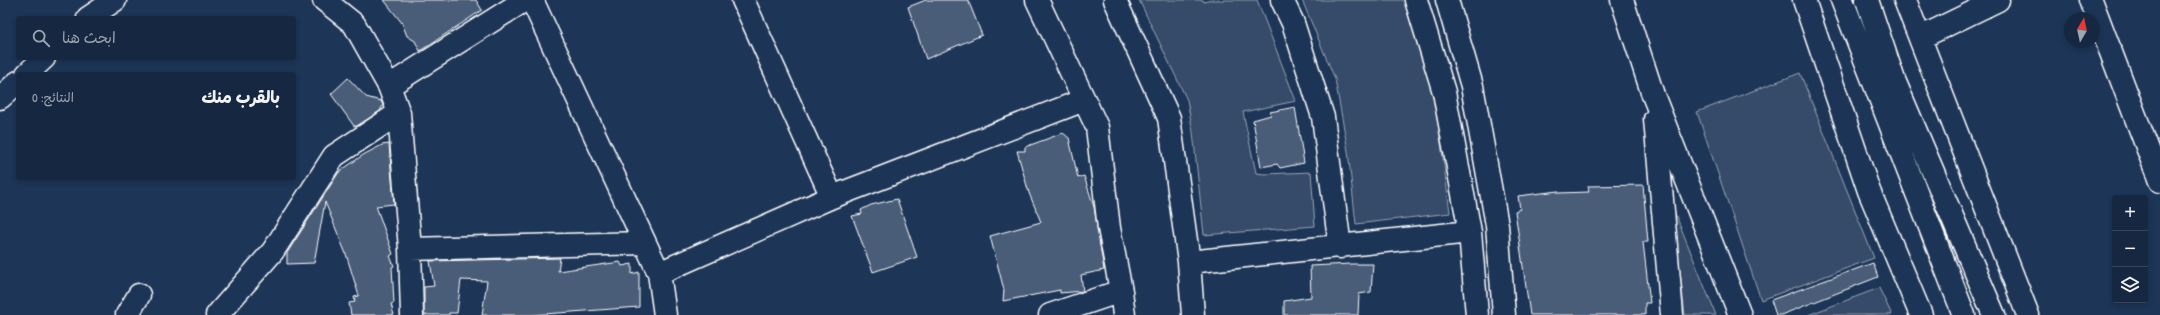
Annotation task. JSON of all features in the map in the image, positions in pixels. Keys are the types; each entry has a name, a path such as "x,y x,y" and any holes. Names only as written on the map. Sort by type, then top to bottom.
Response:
{"street":[{"path":"91,16 115,0"},
{"path":"324,0 354,24 389,86 399,113 410,249 412,315"},
{"path":"389,86 525,0"},
{"path":"532,0 659,273 665,315"},
{"path":"743,0 832,197"},
{"path":"1036,0 1097,127 1109,228 1124,315"},
{"path":"1115,0 1169,118 1189,262 1193,315"},
{"path":"1282,0 1293,23 1322,117 1340,247"},
{"path":"1416,0 1444,92 1470,232 1477,315"},
{"path":"1447,0 1472,86 1493,202 1497,225 1504,315"},
{"path":"1622,0 1654,95 1740,315"},
{"path":"1804,0 1869,191 1921,315"},
{"path":"1842,0 1964,315"},
{"path":"1867,0 1894,80 1994,315"},
{"path":"1905,0 2028,315"},
{"path":"1920,38 1998,0"},
{"path":"2091,0 2160,181"},
{"path":"29,72 42,60"},
{"path":"0,98 16,84"},
{"path":"1654,95 1672,315"},
{"path":"659,273 832,197 1084,100"},
{"path":"217,315 273,251 334,156 399,113"},
{"path":"1189,262 1470,232"},
{"path":"410,249 645,243"},
{"path":"1050,315 1121,292"},
{"path":"127,315 139,294"}],"shaded area":[{"path":"1139,0 1203,0 1204,2 1211,0 1257,0 1296,101 1243,112 1256,173 1311,172 1315,226 1204,235 1193,132 1187,100"},
{"path":"1302,0 1405,0 1423,51 1435,105 1450,213 1356,224 1348,151 1335,79"},
{"path":"1800,73 1874,258 1761,300 1697,112"},
{"path":"1673,208 1716,315 1685,315"},
{"path":"1879,288 1892,315 1808,315"}],"building":[{"path":"384,0 476,0 482,10 420,51 415,41 407,36 402,23"},
{"path":"926,0 968,0 982,35 926,59 908,7"},
{"path":"348,78 366,97 381,101 383,105 380,111 357,126 354,126 331,94"},
{"path":"1295,107 1304,163 1280,168 1277,164 1261,167 1253,120 1271,115 1270,112"},
{"path":"1063,133 1069,138 1078,178 1084,176 1094,207 1104,270 1081,275 1083,291 1060,293 1060,290 1003,301 1004,290 990,236 1041,222 1029,193 1017,151 1025,151 1025,147"},
{"path":"389,144 394,204 376,206 393,254 390,256 394,266 392,267 394,303 391,304 394,315 351,315 349,303 355,302 354,297 359,296 346,254 325,202 314,263 287,264 287,253 339,172 363,155 382,145"},
{"path":"1643,185 1648,242 1643,242 1650,303 1645,303 1645,315 1530,315 1515,211 1520,209 1518,196 1558,191 1558,193 1589,192 1588,186"},
{"path":"897,199 917,257 873,272 852,216 862,214 861,210 871,205"},
{"path":"560,258 558,271 620,262 622,266 632,264 632,274 639,272 639,307 531,315 482,315 487,281 461,280 457,313 449,313 449,315 424,315 424,287 434,286 430,261"},
{"path":"1873,263 1878,277 1781,315 1776,315 1771,300"},
{"path":"1373,264 1371,292 1359,294 1358,315 1284,315 1284,301 1311,297 1310,266"}]}
